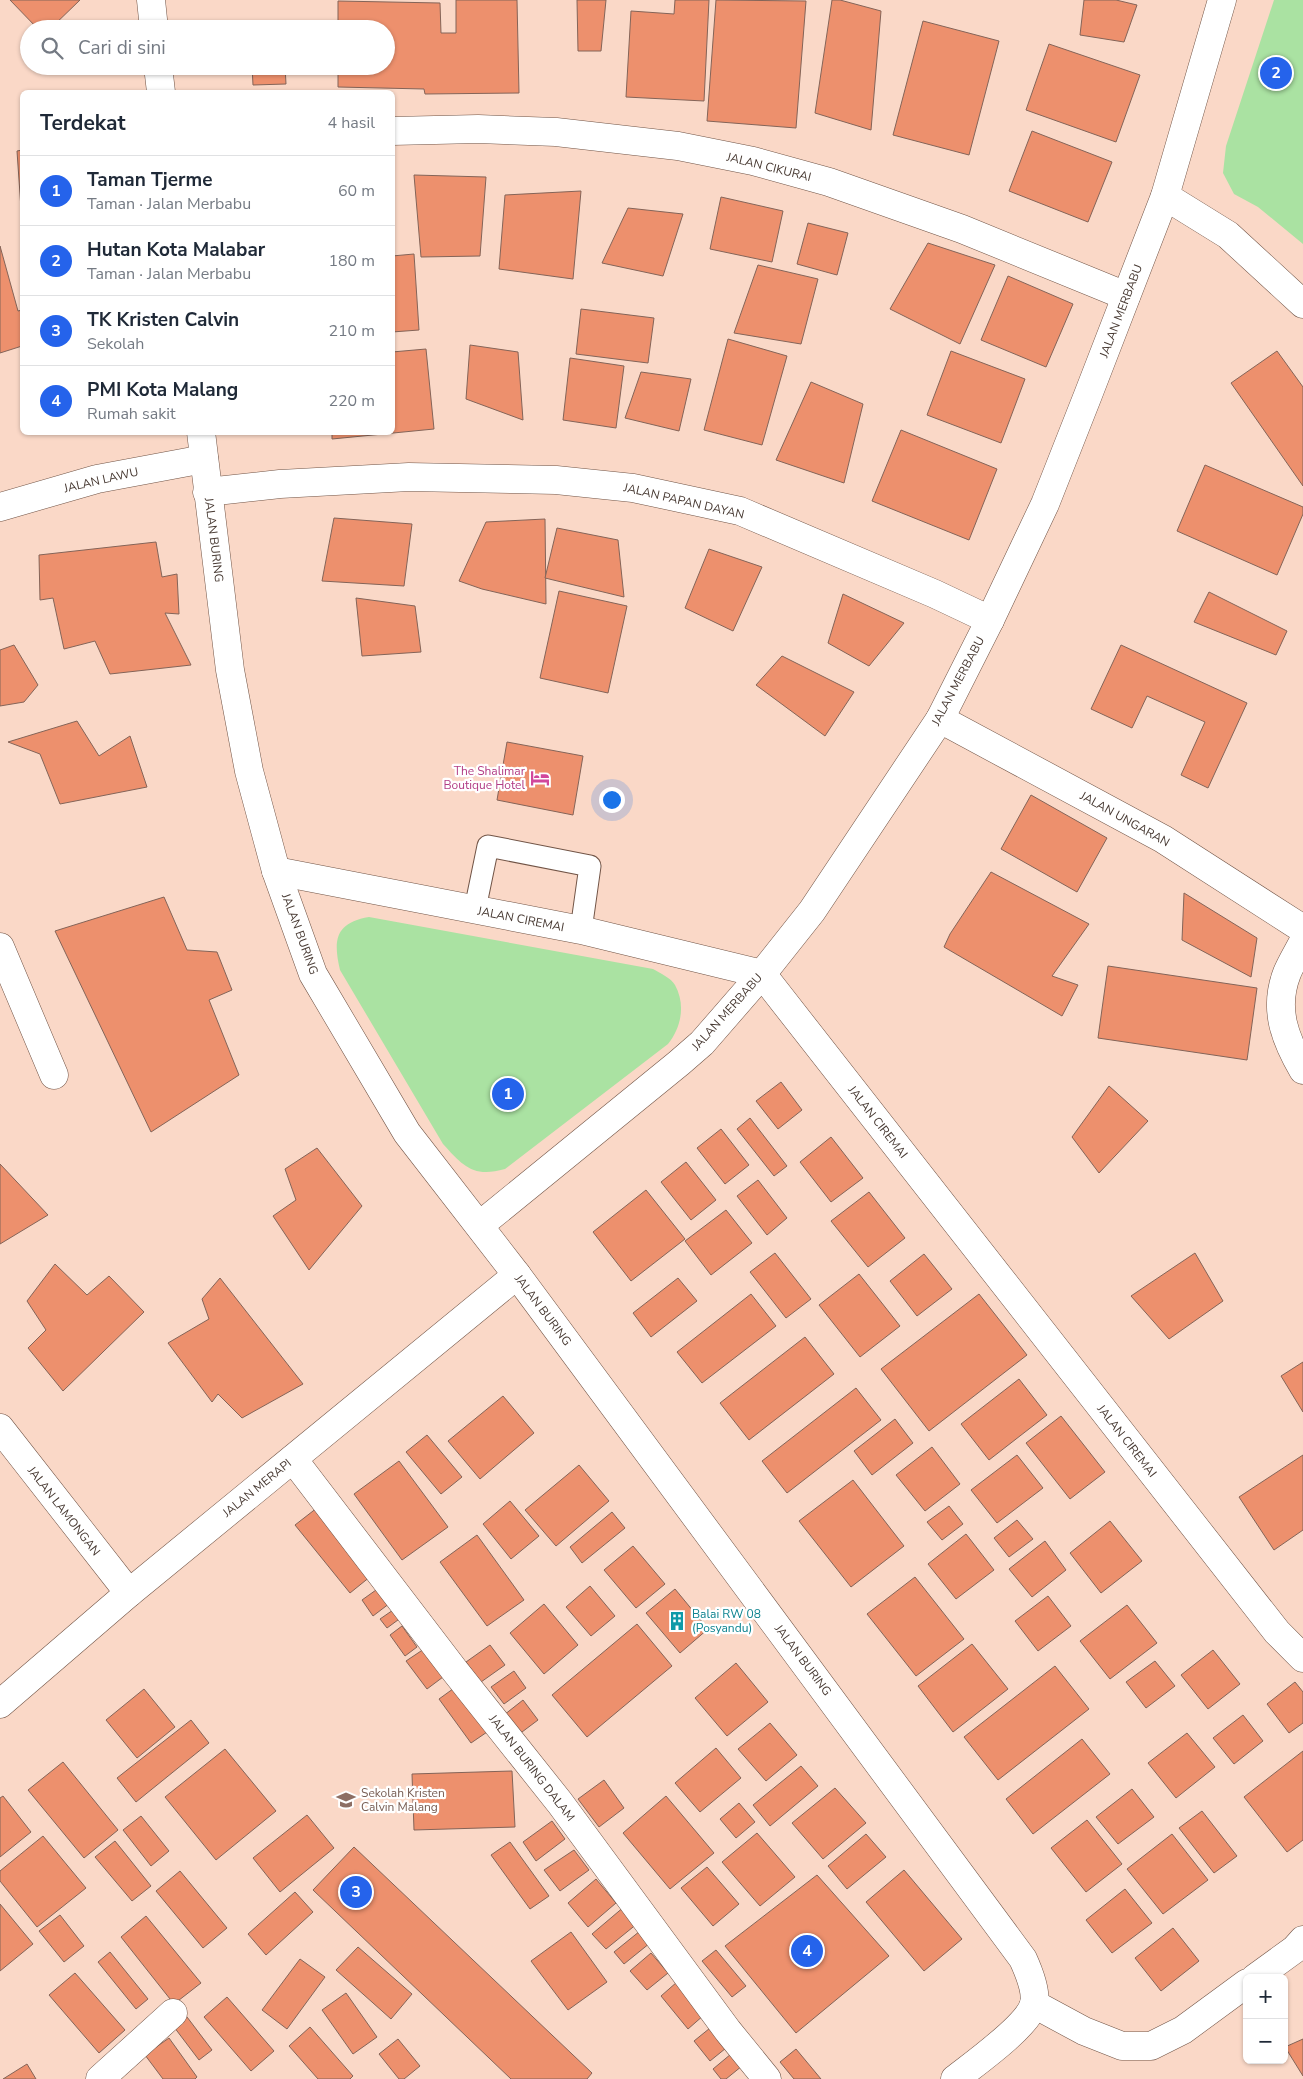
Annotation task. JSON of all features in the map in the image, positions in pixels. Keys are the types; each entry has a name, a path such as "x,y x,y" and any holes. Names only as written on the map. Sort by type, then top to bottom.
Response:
{"street":[{"path":"151,0 153,20"},
{"name":"JALAN MERBABU","path":"480,1225 702,1043 762,974 812,911 940,718 990,620 1045,504 1165,196 1222,0"},
{"path":"159,75 161,90"},
{"name":"JALAN CIKURAI","path":"395,132 478,129 556,132 678,146 754,161 829,182 962,228 1126,296"},
{"path":"1165,196 1228,235 1303,304"},
{"name":"JALAN BURING","path":"202,446 232,679 249,770 276,871 313,974 407,1133 480,1225 1010,1940 1023,1959 1032,1981 1034,2004"},
{"name":"JALAN LAWU","path":"0,507 202,446"},
{"name":"JALAN PAPAN DAYAN","path":"207,492 280,484 409,477 556,480 633,488 740,512 935,594 990,620"},
{"name":"JALAN UNGARAN","path":"940,718 1162,839 1303,929"},
{"name":"JALAN CIREMAI","path":"276,871 581,930 762,974 1277,1632 1303,1658"},
{"path":"1303,942 1286,974 1281,1002 1282,1026 1303,1070"},
{"path":"0,947 54,1075"},
{"name":"JALAN MERAPI","path":"0,1704 129,1593 517,1275"},
{"name":"JALAN LAMONGAN","path":"0,1428 129,1593"},
{"name":"JALAN BURING DALAM","path":"293,1459 455,1671 560,1803 728,2031 767,2079"},
{"path":"1260,1974 1300,1948"},
{"path":"955,2079 1017,2029 1034,2004 1084,2031 1122,2046 1151,2046 1183,2030 1243,1986"},
{"path":"100,2079 173,2013"}],"lane":[{"path":"475,909 488,846 590,866 581,930"}],"green space":[{"path":"1274,0 1303,0 1303,244 1258,207 1234,194 1223,173 1226,146"},
{"path":"369,917 653,969 668,978 675,985 681,1008 679,1024 668,1044 505,1169 485,1172 477,1171 463,1164 443,1144 340,970 337,950 339,934 349,924"}],"building":[{"path":"10,0 80,0 59,20 29,20"},
{"path":"456,0 517,0 519,93 425,94 424,89 338,87 338,75 395,75 395,20 338,20 338,1 440,3 441,33 456,33"},
{"path":"577,0 606,0 601,51 578,51"},
{"path":"675,0 709,0 704,101 626,97 631,11 674,14"},
{"path":"716,0 806,1 796,128 707,121"},
{"path":"832,0 840,0 881,11 871,130 815,113"},
{"path":"1084,0 1116,0 1137,5 1124,42 1080,35"},
{"path":"923,21 999,41 969,155 893,135"},
{"path":"1049,44 1140,75 1116,142 1026,110"},
{"path":"252,75 286,75 286,84 253,85"},
{"path":"1032,131 1112,162 1088,222 1009,191"},
{"path":"20,150 20,194 17,151"},
{"path":"414,175 486,177 480,256 421,257"},
{"path":"581,191 573,279 499,269 505,195"},
{"path":"721,197 783,211 772,262 710,249"},
{"path":"628,208 683,214 663,276 602,263"},
{"path":"808,223 848,233 837,275 797,264"},
{"path":"928,243 995,265 960,344 890,309"},
{"path":"0,246 18,311 20,310 20,347 0,353"},
{"path":"414,254 419,330 395,332 395,256"},
{"path":"758,265 818,279 801,344 734,333"},
{"path":"1008,276 1073,304 1046,367 981,340"},
{"path":"581,309 654,318 648,363 576,354"},
{"path":"728,339 787,356 762,445 704,430"},
{"path":"470,345 518,352 523,420 466,399"},
{"path":"426,349 434,429 395,433 395,352"},
{"path":"951,351 1025,379 1001,443 927,415"},
{"path":"1277,351 1303,387 1303,486 1231,383"},
{"path":"570,358 624,366 616,428 563,420"},
{"path":"641,372 691,379 679,431 625,418"},
{"path":"811,382 863,404 844,483 776,460"},
{"path":"901,430 997,469 969,540 872,501"},
{"path":"332,435 373,435 332,439"},
{"path":"1205,465 1303,507 1303,514 1277,575 1177,531"},
{"path":"334,518 412,524 404,586 322,581"},
{"path":"545,519 546,604 482,589 459,581 486,522"},
{"path":"557,528 618,540 624,597 545,578"},
{"path":"156,542 162,577 177,574 179,614 165,613 191,665 110,674 95,641 64,649 53,598 40,600 39,555"},
{"path":"709,549 762,567 733,631 685,608"},
{"path":"559,591 627,606 608,693 540,678"},
{"path":"1209,592 1287,631 1276,655 1194,622"},
{"path":"843,594 904,623 869,666 828,643"},
{"path":"356,598 415,606 421,652 362,656"},
{"path":"14,645 38,685 24,702 0,706 0,650"},
{"path":"1121,645 1247,703 1208,788 1181,775 1205,722 1147,696 1132,728 1091,709"},
{"path":"782,656 854,692 825,736 756,685"},
{"path":"77,721 99,756 130,736 147,787 60,804 40,754 8,742"},
{"name":"The Shalimar Boutique Hotel","path":"507,742 583,756 573,815 497,800"},
{"path":"1031,795 1107,838 1077,892 1001,849"},
{"path":"991,872 1089,924 1052,976 1078,985 1062,1016 944,947 950,934"},
{"path":"1184,893 1257,938 1251,977 1182,940"},
{"path":"164,897 187,950 217,952 232,990 209,1000 239,1075 151,1132 55,931"},
{"path":"1108,966 1257,988 1247,1060 1098,1038"},
{"path":"781,1082 802,1110 778,1129 756,1101"},
{"path":"1109,1086 1148,1121 1099,1173 1072,1137"},
{"path":"750,1118 787,1166 774,1176 737,1129"},
{"path":"721,1129 749,1165 725,1184 697,1148"},
{"path":"831,1137 863,1178 831,1202 800,1162"},
{"path":"317,1148 362,1206 309,1270 273,1216 296,1200 285,1169"},
{"path":"686,1162 716,1200 691,1220 661,1182"},
{"path":"0,1164 48,1215 0,1244"},
{"path":"758,1180 787,1218 767,1235 737,1196"},
{"path":"646,1190 685,1239 631,1281 593,1232"},
{"path":"869,1192 905,1238 868,1267 831,1221"},
{"path":"726,1210 752,1243 711,1275 685,1241"},
{"path":"775,1253 811,1299 786,1318 750,1272"},
{"path":"1195,1253 1223,1301 1169,1339 1131,1296"},
{"path":"924,1254 952,1289 917,1316 890,1281"},
{"path":"55,1264 87,1295 109,1276 144,1312 63,1391 28,1348 46,1330 27,1301"},
{"path":"859,1274 900,1326 860,1357 819,1305"},
{"path":"220,1278 303,1384 242,1418 218,1394 212,1402 168,1343 209,1319 202,1299"},
{"path":"678,1278 697,1301 651,1337 633,1313"},
{"path":"751,1294 776,1326 702,1383 677,1352"},
{"path":"979,1294 1027,1355 929,1431 881,1369"},
{"path":"805,1337 834,1374 749,1440 720,1403"},
{"path":"1303,1362 1303,1412 1281,1376"},
{"path":"1019,1379 1047,1415 989,1460 961,1424"},
{"path":"856,1388 881,1420 787,1493 762,1461"},
{"path":"503,1396 534,1433 480,1479 448,1441"},
{"path":"1061,1416 1105,1472 1070,1499 1026,1443"},
{"path":"895,1419 913,1443 872,1475 854,1451"},
{"path":"427,1435 462,1477 441,1494 406,1452"},
{"path":"932,1447 960,1484 925,1511 896,1475"},
{"path":"1017,1455 1043,1488 997,1523 971,1490"},
{"path":"1303,1455 1303,1530 1274,1550 1239,1497"},
{"path":"399,1461 448,1527 402,1560 354,1494"},
{"path":"579,1465 609,1501 556,1546 525,1510"},
{"path":"853,1480 904,1546 851,1587 799,1521"},
{"path":"510,1501 539,1536 511,1559 483,1524"},
{"path":"322,1504 376,1572 350,1593 295,1525"},
{"path":"949,1506 963,1524 942,1540 927,1522"},
{"path":"612,1512 625,1528 582,1563 570,1547"},
{"path":"1017,1520 1033,1539 1009,1557 994,1538"},
{"path":"1110,1521 1142,1561 1101,1593 1070,1553"},
{"path":"966,1534 994,1570 956,1599 928,1564"},
{"path":"477,1535 524,1600 487,1626 440,1562"},
{"path":"1045,1541 1066,1570 1032,1597 1009,1569"},
{"path":"633,1546 665,1584 636,1608 604,1570"},
{"path":"915,1577 964,1639 916,1676 867,1614"},
{"path":"383,1585 394,1600 373,1616 362,1600"},
{"path":"590,1586 615,1616 591,1636 566,1607"},
{"name":"Balai RW 08 (Posyandu)","path":"675,1589 708,1629 680,1653 646,1613"},
{"path":"1048,1596 1071,1626 1038,1651 1015,1621"},
{"path":"544,1604 578,1645 544,1674 510,1633"},
{"path":"1127,1605 1157,1643 1110,1679 1080,1641"},
{"path":"396,1608 402,1617 387,1628 380,1619"},
{"path":"637,1624 672,1666 587,1737 552,1695"},
{"path":"402,1626 417,1647 405,1656 390,1635"},
{"path":"972,1644 1008,1689 953,1732 918,1686"},
{"path":"490,1645 505,1665 481,1682 466,1662"},
{"path":"427,1647 447,1674 427,1689 406,1661"},
{"path":"1213,1650 1240,1684 1208,1709 1181,1675"},
{"path":"1155,1661 1175,1686 1146,1708 1126,1682"},
{"path":"736,1663 768,1702 727,1736 695,1698"},
{"path":"1055,1666 1089,1709 998,1780 964,1737"},
{"path":"514,1671 526,1688 504,1704 491,1687"},
{"path":"1295,1682 1303,1692 1303,1723 1289,1733 1267,1704"},
{"path":"457,1686 490,1730 471,1743 439,1699"},
{"path":"144,1689 175,1727 137,1758 106,1720"},
{"path":"523,1700 538,1720 518,1735 504,1715"},
{"path":"1243,1715 1263,1741 1234,1764 1213,1738"},
{"path":"191,1720 209,1743 136,1802 117,1778"},
{"path":"770,1723 797,1755 766,1781 738,1749"},
{"path":"1187,1733 1215,1767 1176,1798 1148,1763"},
{"path":"1082,1739 1110,1774 1033,1834 1006,1799"},
{"path":"716,1748 741,1778 700,1812 675,1783"},
{"path":"225,1749 276,1811 216,1860 165,1797"},
{"path":"1303,1751 1303,1840 1287,1852 1244,1797"},
{"path":"63,1762 118,1830 84,1858 28,1790"},
{"path":"801,1766 818,1786 770,1826 753,1805"},
{"path":"512,1771 515,1827 414,1830 412,1774"},
{"path":"604,1780 624,1808 599,1827 578,1799"},
{"path":"835,1788 866,1823 823,1859 792,1823"},
{"path":"1132,1789 1154,1817 1118,1844 1096,1817"},
{"path":"3,1796 31,1832 0,1857 0,1798"},
{"path":"666,1796 714,1853 670,1889 623,1833"},
{"path":"739,1803 755,1822 736,1838 720,1819"},
{"path":"1202,1811 1237,1856 1214,1873 1179,1828"},
{"path":"307,1815 334,1848 280,1892 253,1858"},
{"path":"141,1816 169,1851 151,1866 123,1830"},
{"path":"1087,1820 1122,1864 1086,1892 1051,1848"},
{"path":"552,1821 565,1839 536,1861 523,1842"},
{"path":"757,1833 795,1877 760,1906 722,1862"},
{"path":"866,1834 886,1857 847,1889 828,1866"},
{"path":"1172,1834 1208,1880 1163,1914 1127,1869"},
{"path":"43,1836 86,1888 37,1927 0,1881 0,1871"},
{"path":"115,1841 151,1886 132,1901 95,1857"},
{"path":"510,1842 549,1896 530,1909 491,1855"},
{"path":"354,1847 592,2073 587,2079 511,2079 313,1890"},
{"path":"574,1850 589,1870 560,1891 544,1870"},
{"path":"707,1867 739,1904 713,1926 681,1888"},
{"path":"904,1870 962,1939 924,1971 866,1902"},
{"path":"180,1871 227,1928 203,1948 156,1891"},
{"path":"817,1875 889,1956 796,2033 725,1946"},
{"path":"596,1879 616,1903 588,1927 568,1903"},
{"path":"1125,1889 1152,1923 1112,1953 1086,1920"},
{"path":"295,1892 313,1912 266,1955 248,1934"},
{"path":"0,1904 33,1944 0,1971"},
{"path":"625,1906 638,1923 606,1949 592,1934"},
{"path":"60,1915 84,1946 64,1962 39,1931"},
{"path":"146,1916 201,1983 174,2004 121,1937"},
{"path":"1173,1928 1199,1961 1161,1991 1135,1958"},
{"path":"640,1931 650,1943 624,1964 614,1952"},
{"path":"571,1932 607,1982 568,2010 531,1961"},
{"path":"358,1947 412,1994 391,2019 336,1970"},
{"path":"716,1950 746,1986 732,1997 702,1961"},
{"path":"110,1952 148,1999 136,2009 98,1962"},
{"path":"651,1953 668,1973 647,1990 630,1971"},
{"path":"300,1959 325,1977 287,2029 262,2010"},
{"path":"75,1973 125,2030 99,2053 49,1995"},
{"path":"677,1982 704,2015 688,2029 661,1996"},
{"path":"346,1993 377,2037 353,2054 322,2010"},
{"path":"227,1997 274,2051 251,2071 204,2017"},
{"path":"184,2013 212,2050 199,2060 171,2023"},
{"path":"715,2024 731,2044 710,2061 694,2041"},
{"path":"310,2027 353,2076 350,2079 318,2079 289,2046"},
{"path":"169,2038 197,2077 195,2079 163,2079 145,2055"},
{"path":"398,2039 420,2066 404,2079 399,2079 379,2054"},
{"path":"1303,2039 1303,2076 1288,2052 1288,2046"},
{"path":"796,2049 821,2079 794,2079 780,2062"},
{"path":"731,2054 742,2066 726,2079 721,2079 713,2069"},
{"path":"27,2064 36,2079 3,2079"}],"place":[{"name":"Hutan Kota Malabar","path":"1276,73"},
{"name":"The Shalimar Boutique Hotel","path":"540,778"},
{"name":"Taman Tjerme","path":"508,1094"},
{"name":"Balai RW 08 (Posyandu)","path":"677,1621"},
{"name":"Sekolah Kristen Calvin Malang","path":"346,1800"},
{"name":"TK Kristen Calvin","path":"356,1892"},
{"name":"PMI Kota Malang","path":"807,1951"}]}
